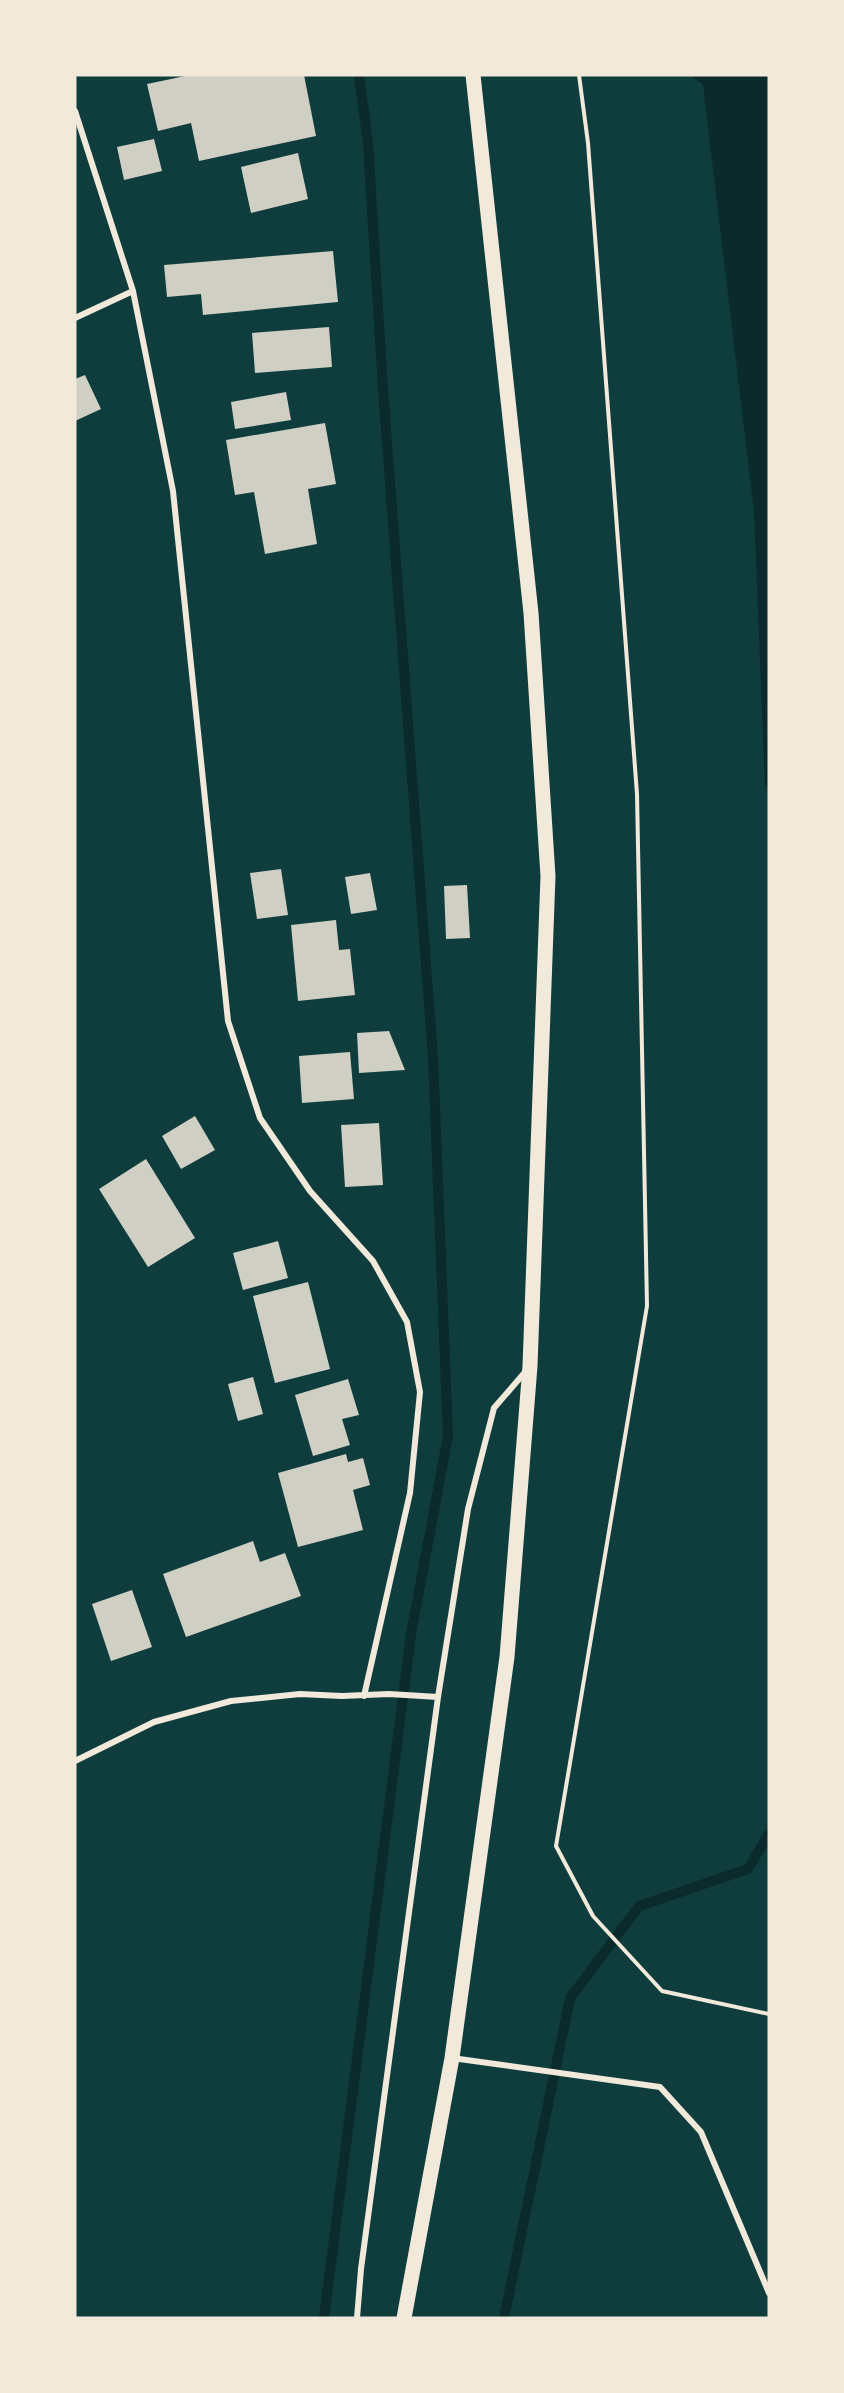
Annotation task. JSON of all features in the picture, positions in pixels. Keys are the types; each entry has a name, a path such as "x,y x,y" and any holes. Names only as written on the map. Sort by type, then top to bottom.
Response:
{"main road":[{"path":"404,2318 452,2058 507,1657 530,1366 548,876 531,613 473,75"}],"street":[{"path":"75,111 133,291 173,491 228,1021 260,1118 310,1191 373,1261 407,1322 420,1392 410,1493 364,1696"},
{"path":"75,318 133,291"},
{"path":"357,2318 361,2269 438,1697 468,1509 494,1408 530,1366"},
{"path":"75,1761 154,1722 231,1701 300,1694 364,1696 389,1694 438,1697"},
{"path":"452,2058 660,2087 701,2132 769,2293"}],"path":[{"path":"579,75 588,143 637,794 647,1306 556,1846 593,1916 662,1991 769,2014"}],"water":[{"path":"690,75 769,75 769,787 765,787 754,511 703,85"}],"building":[{"path":"190,75 304,75 316,136 199,161 191,123 158,131 147,84"},
{"path":"154,139 162,171 124,180 117,147"},
{"path":"298,153 308,199 251,213 241,167"},
{"path":"333,251 338,302 203,315 201,294 167,297 164,265"},
{"path":"329,327 332,367 255,373 252,333"},
{"path":"85,375 101,409 75,421 75,379"},
{"path":"286,392 291,420 235,429 231,402"},
{"path":"325,423 336,484 308,489 317,544 265,554 254,492 235,495 226,440"},
{"path":"281,869 288,915 257,919 250,873"},
{"path":"370,873 377,910 351,914 345,877"},
{"path":"467,885 470,938 446,939 444,886"},
{"path":"336,920 339,950 350,949 355,995 298,1001 291,925"},
{"path":"389,1031 405,1070 359,1073 357,1033"},
{"path":"350,1052 354,1099 302,1103 299,1056"},
{"path":"195,1116 215,1150 181,1169 162,1136"},
{"path":"379,1123 383,1185 345,1187 341,1125"},
{"path":"146,1159 195,1238 148,1267 99,1189"},
{"path":"278,1241 288,1278 243,1290 233,1253"},
{"path":"308,1282 330,1369 275,1383 253,1296"},
{"path":"253,1377 263,1414 238,1421 228,1384"},
{"path":"348,1379 359,1415 342,1419 350,1445 313,1456 295,1395"},
{"path":"346,1454 348,1462 363,1458 370,1485 353,1490 363,1530 298,1547 278,1473"},
{"path":"253,1541 260,1562 285,1553 301,1596 186,1637 163,1574"},
{"path":"132,1590 152,1647 111,1661 92,1604"}],"waterway":[{"path":"324,2318 411,1634 448,1436 433,1058 383,389 368,143 359,75"},
{"path":"504,2318 570,1998 639,1906 748,1869 769,1833"}]}
